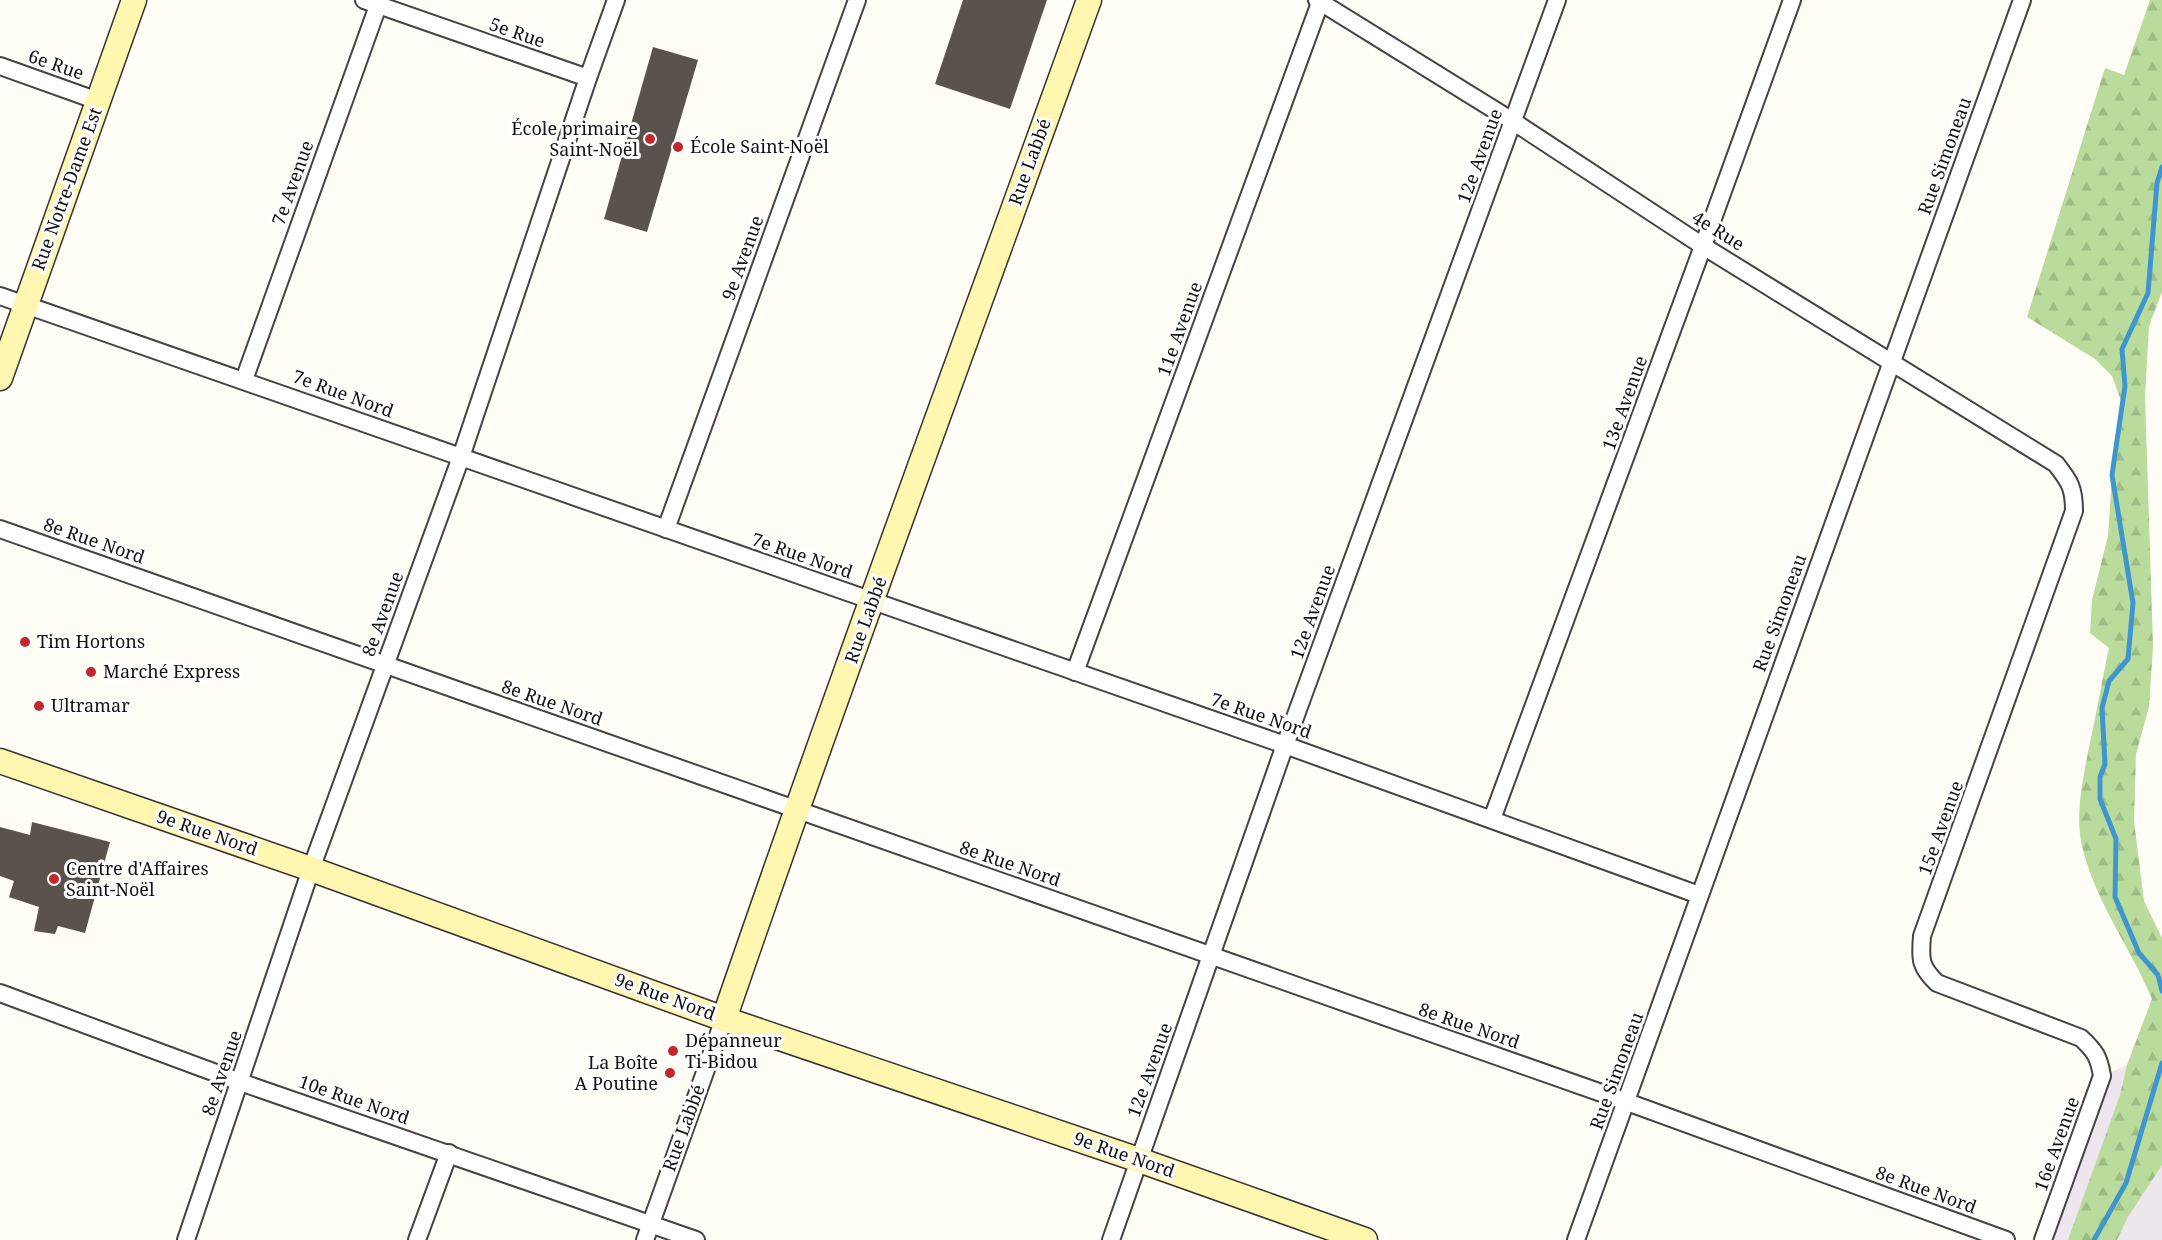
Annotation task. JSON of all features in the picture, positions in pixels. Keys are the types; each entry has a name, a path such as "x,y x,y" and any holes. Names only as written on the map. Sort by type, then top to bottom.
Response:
{"street":[{"name":"Rue Notre-Dame Est","path":"0,378 134,0"},
{"name":"8e Avenue","path":"186,1240 311,869 460,457 616,0"},
{"name":"9e Avenue","path":"666,529 857,0"},
{"name":"Rue Labbé","path":"648,1232 796,810 1089,0"},
{"name":"12e Avenue","path":"1111,1240 1285,744 1557,0"},
{"name":"13e Avenue","path":"1492,819 1792,0"},
{"name":"Rue Simoneau","path":"1576,1240 2022,0"},
{"name":"4e Rue","path":"1319,1 1514,122 1703,246 2056,464 2068,479 2074,492 2074,511"},
{"name":"11e Avenue","path":"1075,672 1319,1"},
{"name":"5e Rue","path":"374,2 588,78"},
{"name":"7e Avenue","path":"244,380 374,2"},
{"name":"6e Rue","path":"0,66 98,101"},
{"name":"7e Rue Nord","path":"0,296 1285,744 1699,895"},
{"name":"15e Avenue","path":"2074,511 1922,936 1921,955 1926,972 1937,983 2081,1038 2100,1060"},
{"name":"8e Rue Nord","path":"0,529 1627,1102 2006,1240"},
{"name":"9e Rue Nord","path":"0,761 311,869 724,1019 1139,1160 1365,1240"},
{"name":"10e Rue Nord","path":"0,993 240,1082 448,1153 648,1232 696,1240"},
{"name":"16e Avenue","path":"2043,1240 2102,1076 2100,1060"},
{"path":"417,1240 448,1153"}],"shaded area":[{"path":"2159,982 2162,984 2162,1240 2043,1240 2102,1076 2127,1065"}],"green space":[{"path":"2150,0 2162,0 2162,292 2149,326 2145,396 2153,646 2149,707 2136,754 2134,821 2144,901 2162,938 2162,1165 2128,1217 2117,1240 2068,1240 2120,1095 2127,1065 2152,999 2105,908 2089,870 2080,836 2079,822 2083,777 2109,648 2090,633 2092,600 2108,536 2112,475 2122,403 2112,376 2095,359 2027,317 2105,68 2124,75"}],"building":[{"path":"963,0 1047,0 1010,109 935,84"},
{"name":"École primaire Saint-Noël","path":"653,47 698,60 647,232 604,219"},
{"name":"Centre d'Affaires Saint-Noël","path":"32,822 110,842 85,933 58,926 55,934 34,931 39,907 9,897 14,881 0,876 0,827 30,835"}],"waterway":[{"path":"2162,167 2157,183 2148,293 2122,349 2125,386 2112,475 2133,603 2128,659 2109,681 2102,708 2105,764 2100,777 2100,799 2116,839 2115,897 2139,953 2158,975 2162,991"},
{"path":"2094,1240 2126,1183 2162,1063"}],"place":[{"name":"École primaire Saint-Noël","path":"650,139"},
{"name":"École Saint-Noël","path":"678,147"},
{"name":"Tim Hortons","path":"25,642"},
{"name":"Marché Express","path":"91,672"},
{"name":"Ultramar","path":"39,706"},
{"name":"Centre d'Affaires Saint-Noël","path":"54,879"},
{"name":"Dépanneur Ti-Bidou","path":"673,1051"},
{"name":"La Boîte A Poutine","path":"670,1073"}]}
